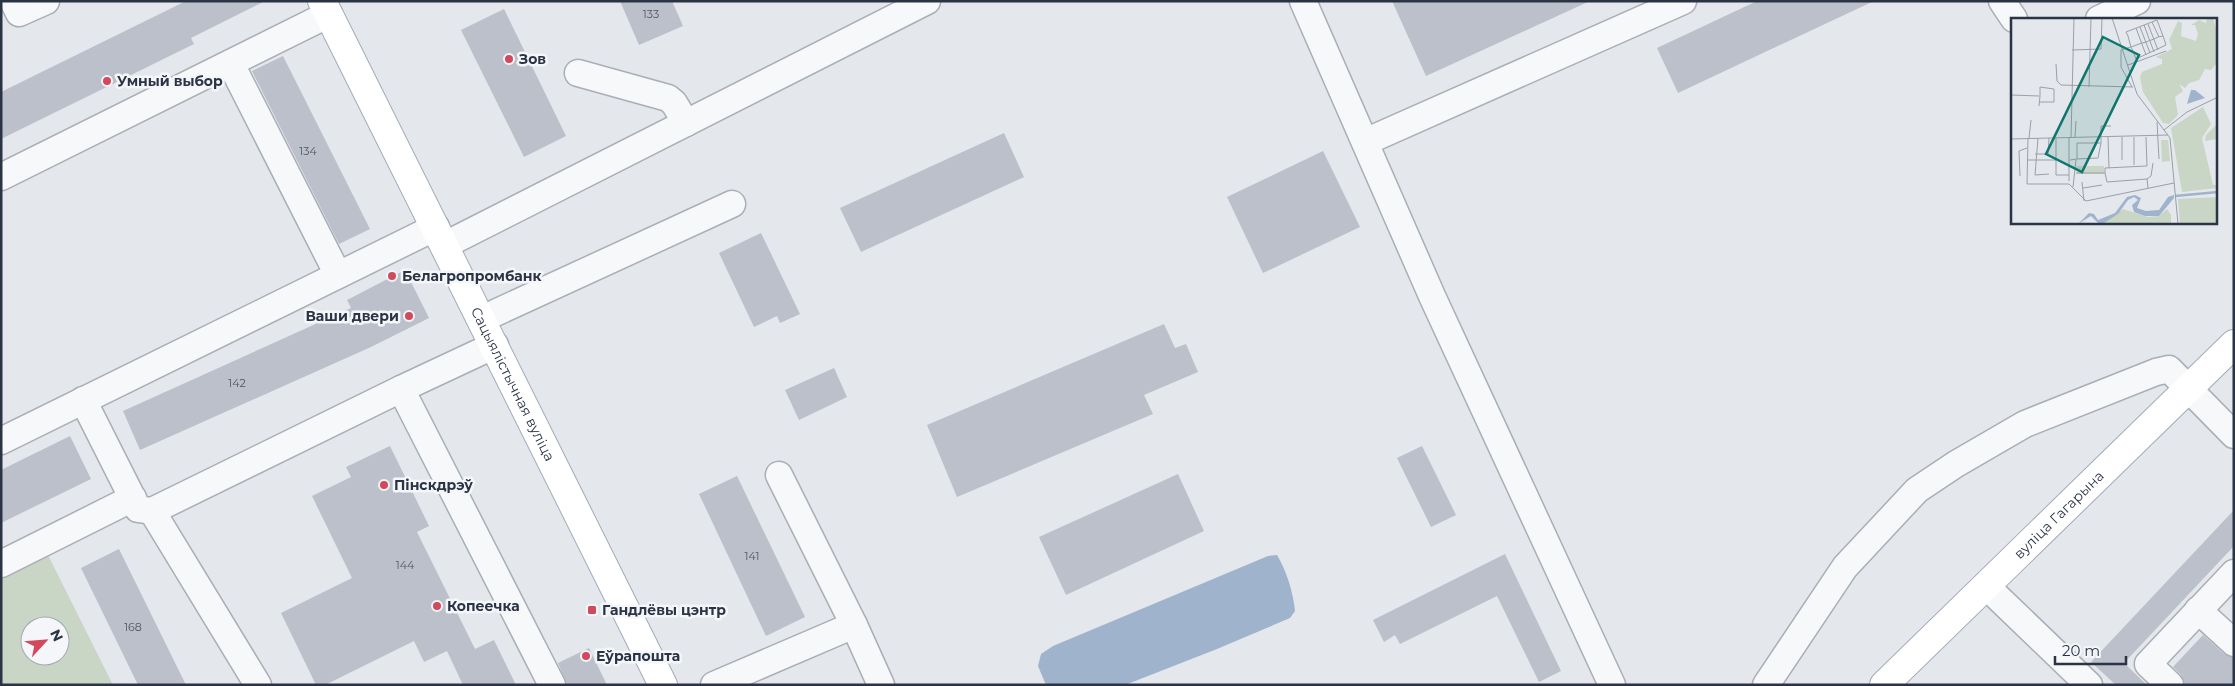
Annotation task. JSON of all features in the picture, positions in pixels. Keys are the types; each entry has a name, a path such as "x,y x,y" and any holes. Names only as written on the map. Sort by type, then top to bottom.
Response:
{"main road":[{"name":"Сацыялістычная вуліца","path":"326,8 663,685"},
{"name":"вуліца Гагарына","path":"1884,685 2234,344"}],"lane":[{"path":"13,1 19,13 46,1"},
{"path":"1,441 338,275 441,236 686,124 927,1"},
{"path":"1303,1 1432,296 1612,685"},
{"path":"1365,142 1683,1"},
{"path":"2002,1 2013,18"},
{"path":"2101,18 2137,1"},
{"path":"1,177 230,64 326,8"},
{"path":"230,64 338,275"},
{"path":"578,73 668,98 674,103 686,124"},
{"path":"482,319 732,204"},
{"path":"1,564 143,505 494,345"},
{"path":"1766,685 1845,567 1917,490 1956,464 2025,424 2156,372 2169,369 2234,435"},
{"path":"401,389 552,685"},
{"path":"83,400 143,505 258,685"},
{"path":"778,474 882,685"},
{"path":"2170,685 2148,664 2234,573"},
{"path":"1986,586 2089,685"},
{"path":"2198,610 2234,643"},
{"path":"714,685 854,625"}],"green space":[{"path":"46,551 113,685 1,685 1,573"}],"water":[{"path":"1277,555 1287,575 1293,597 1295,611 1290,618 1125,685 1046,685 1038,666 1041,654 1053,646 1268,556"}],"building":[{"path":"186,1 265,1 191,38 194,44 1,139 1,92"},
{"path":"620,1 672,1 683,26 639,45"},
{"path":"1392,1 1590,1 1426,76"},
{"path":"1757,1 1874,1 1678,93 1657,48"},
{"path":"504,9 566,136 524,157 461,30"},
{"path":"283,56 370,229 339,244 252,71"},
{"path":"1004,133 1024,177 861,252 840,208"},
{"path":"1323,151 1360,227 1263,273 1227,197"},
{"path":"761,233 800,314 780,323 777,316 754,327 719,253"},
{"path":"405,270 429,318 371,347 140,450 123,411 351,308 347,300"},
{"path":"1164,324 1175,348 1186,344 1198,372 1144,395 1153,414 957,497 927,425"},
{"path":"834,368 847,397 799,420 785,390"},
{"path":"70,436 91,479 1,523 1,470"},
{"path":"390,446 429,526 417,532 475,649 494,640 516,685 463,685 447,651 424,662 414,641 325,685 316,685 281,613 352,578 312,496 351,477 346,467"},
{"path":"1422,446 1456,515 1431,527 1397,458"},
{"path":"1178,474 1204,531 1066,595 1039,537"},
{"path":"737,476 805,617 766,636 699,494"},
{"path":"2234,510 2234,546 2124,663 2147,685 2116,685 2091,662"},
{"path":"119,549 186,685 138,685 81,568"},
{"path":"1505,554 1561,671 1539,682 1497,596 1400,644 1395,635 1384,642 1373,620"},
{"path":"2203,635 2224,654 2234,658 2234,685 2185,685 2181,675 2173,667"},
{"path":"589,648 607,685 567,685 558,663"}],"place":[{"name":"Зов","path":"509,59"},
{"name":"Умный выбор","path":"107,81"},
{"name":"Белагропромбанк","path":"392,276"},
{"name":"Ваши двери","path":"409,316"},
{"name":"Пінскдрэў","path":"384,485"},
{"name":"Копеечка","path":"437,606"},
{"name":"Гандлёвы цэнтр","path":"592,610"},
{"name":"Еўрапошта","path":"586,656"}]}
